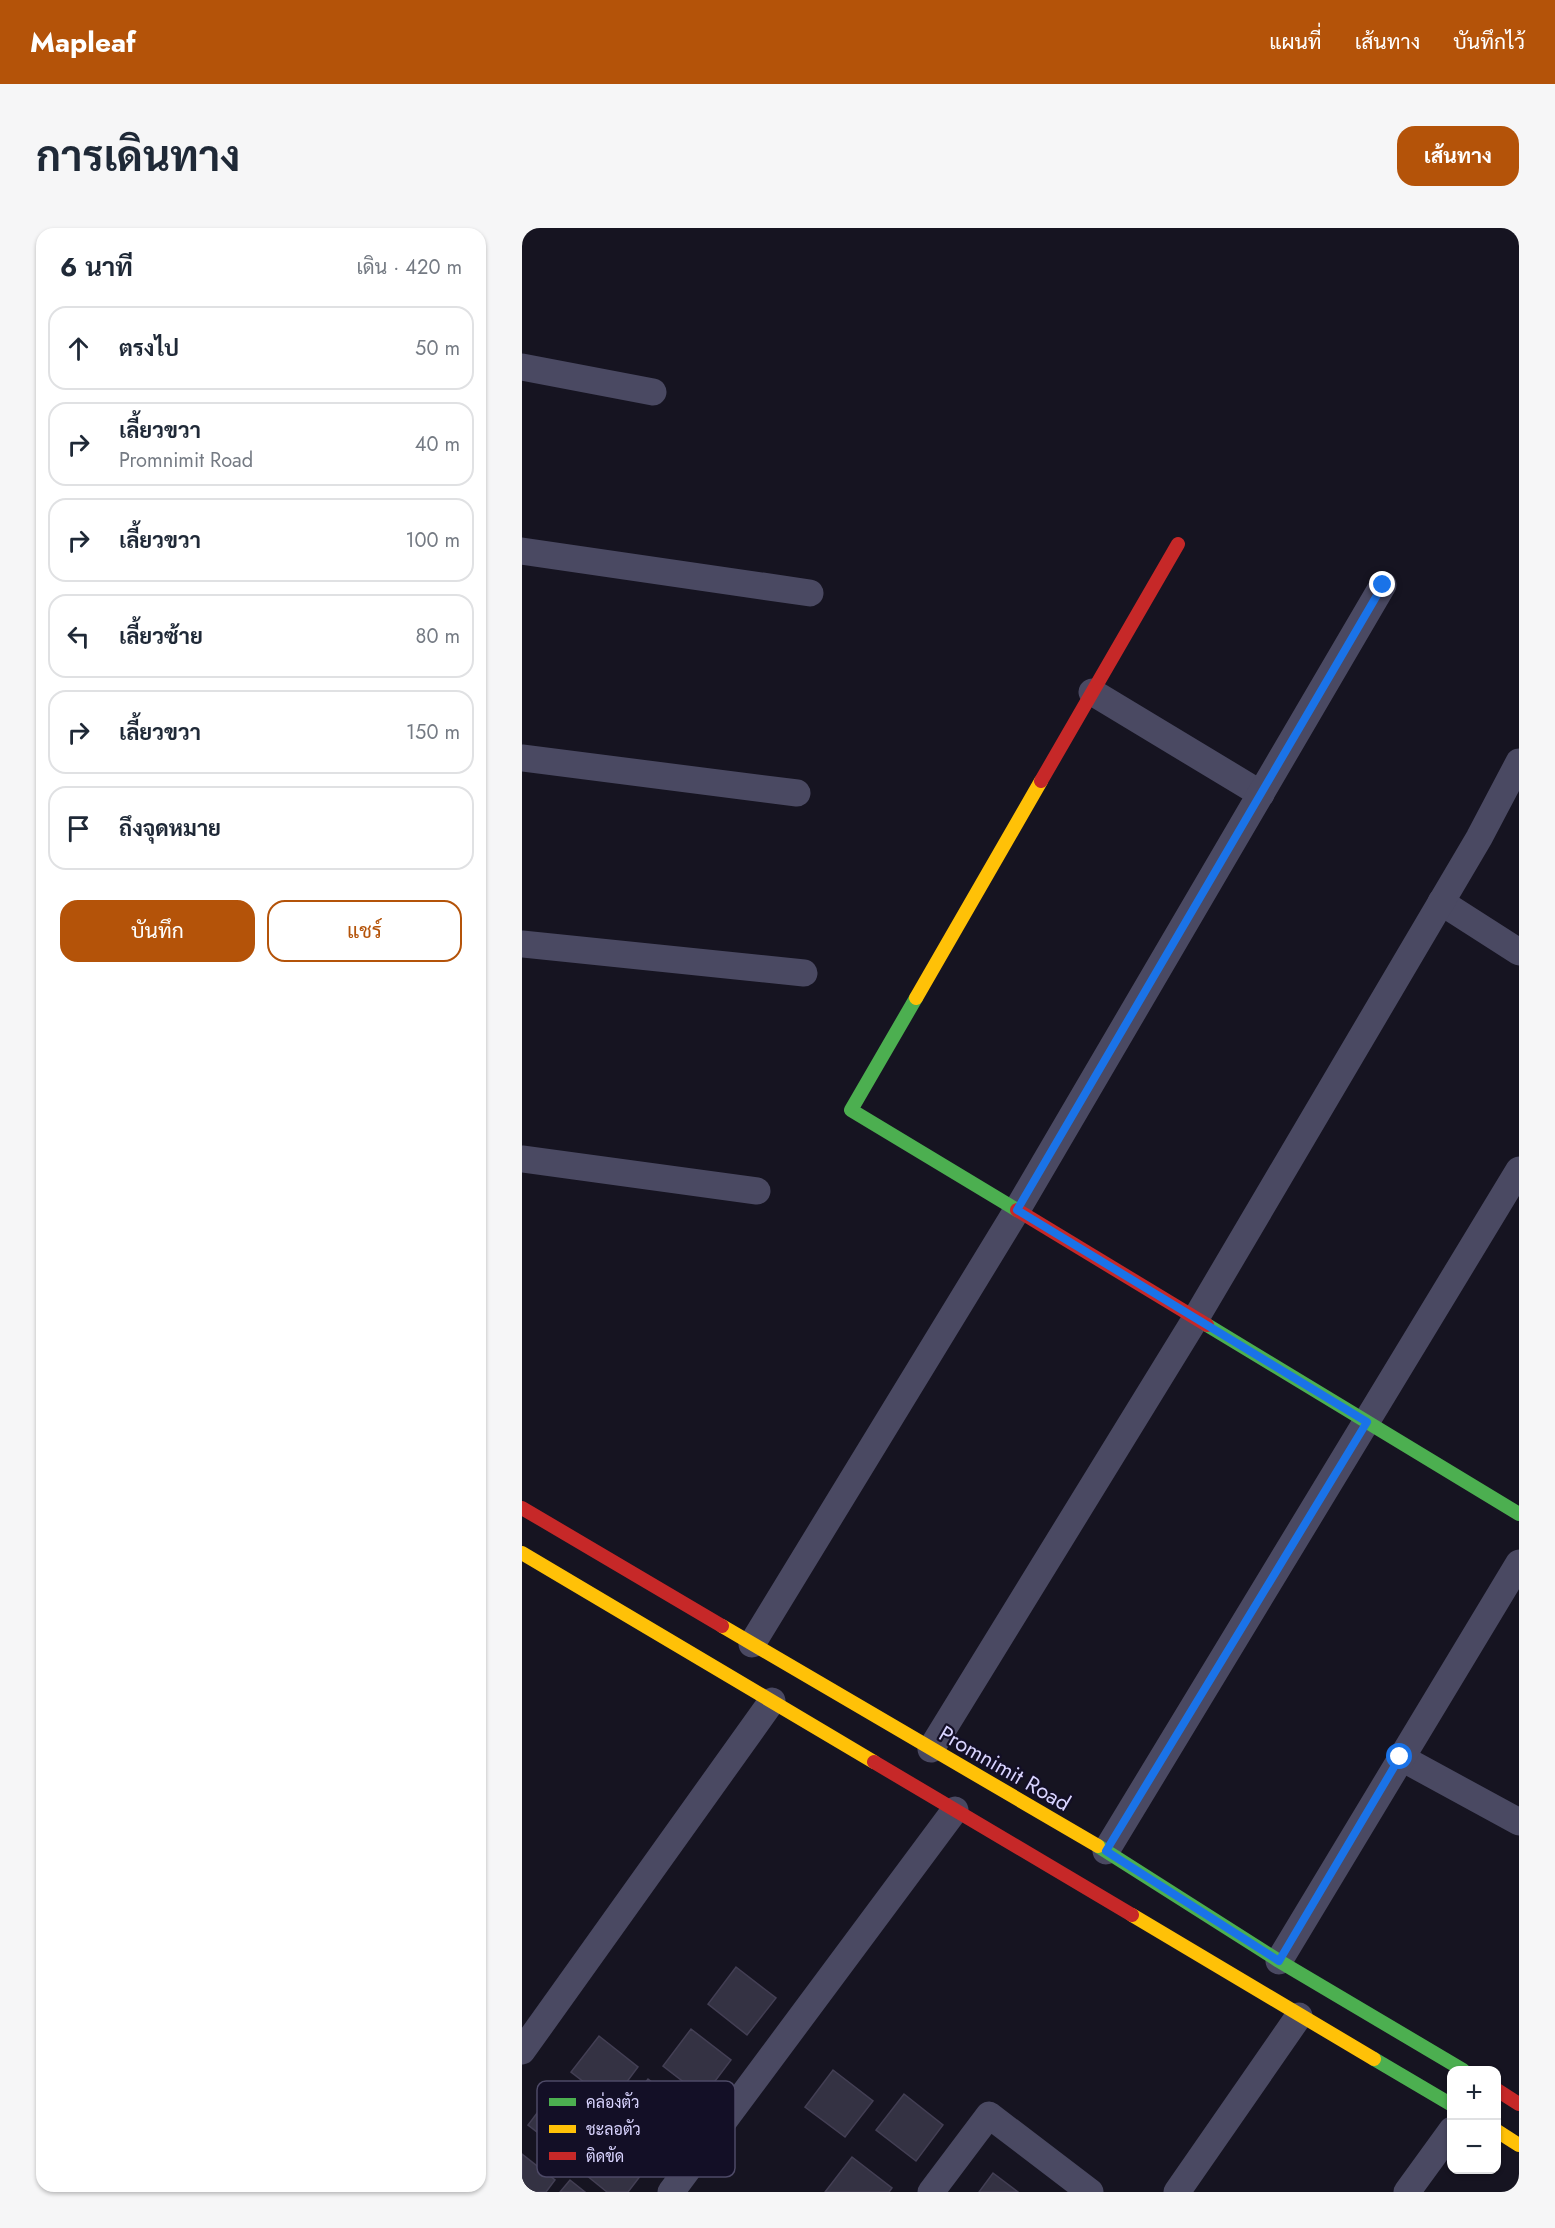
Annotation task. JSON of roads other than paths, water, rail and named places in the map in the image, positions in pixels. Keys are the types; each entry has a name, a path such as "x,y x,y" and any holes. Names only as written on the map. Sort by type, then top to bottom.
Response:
{"street":[{"path":"522,367 653,392"},
{"path":"1178,544 851,1110 1519,1514"},
{"path":"522,551 810,593"},
{"path":"752,1644 1017,1210 1383,585"},
{"path":"1092,692 1261,794"},
{"path":"522,758 797,793"},
{"path":"931,1749 1196,1318 1479,838 1519,762"},
{"path":"1441,902 1519,952"},
{"path":"522,944 804,973"},
{"path":"522,1159 757,1191"},
{"path":"1106,1851 1519,1170"},
{"name":"Promnimit Road","path":"522,1509 1106,1851 1279,1961 1456,2066"},
{"path":"522,1554 1447,2102"},
{"path":"1279,1961 1400,1757 1509,1603 1519,1563"},
{"path":"522,2051 772,1701"},
{"path":"1400,1757 1519,1822"},
{"path":"735,2106 955,1810"},
{"path":"1177,2192 1299,2016"},
{"path":"1501,2092 1519,2103"},
{"path":"931,2192 989,2115 1090,2192"},
{"path":"1501,2134 1519,2145"},
{"path":"1407,2192 1447,2137"},
{"path":"671,2192 682,2177"}]}
